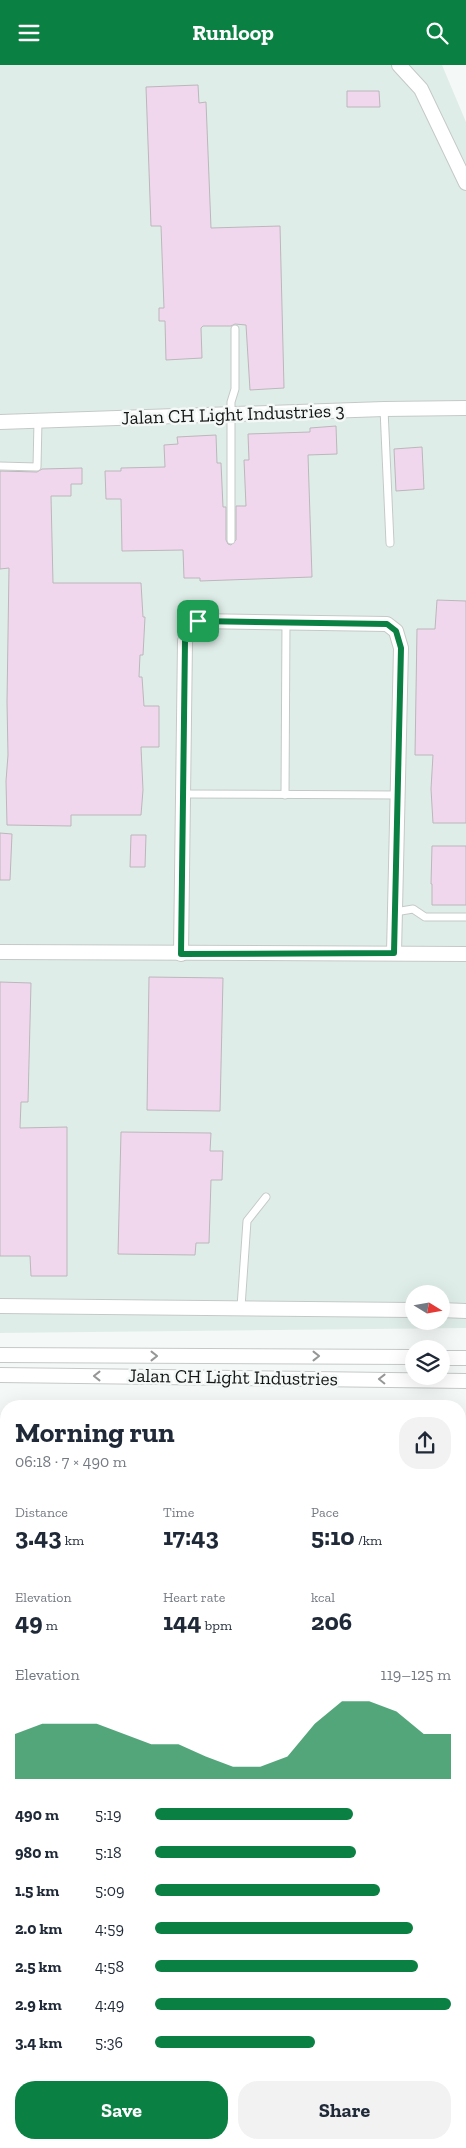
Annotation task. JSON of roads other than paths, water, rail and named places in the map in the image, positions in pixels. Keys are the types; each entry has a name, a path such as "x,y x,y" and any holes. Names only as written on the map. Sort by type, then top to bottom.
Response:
{"street":[{"path":"399,65 421,89 466,183"},
{"name":"Jalan CH Light Industries 3","path":"0,423 384,409 466,408"},
{"path":"181,954 185,641 192,624 198,621 387,624 396,631 401,648 394,953"},
{"path":"0,952 466,954"},
{"path":"0,1306 405,1310"},
{"path":"450,1310 466,1311"},
{"name":"Jalan CH Light Industries","path":"0,1355 405,1357"},
{"path":"450,1358 466,1358"},
{"name":"Jalan CH Light Industries","path":"0,1375 466,1381"}],"lane":[{"path":"231,540 231,402 235,389 235,329"},
{"path":"384,409 390,543"},
{"path":"0,467 37,467 38,421"},
{"path":"285,795 286,623"},
{"path":"184,794 398,795"},
{"path":"396,912 413,909 425,917 466,917"},
{"path":"241,1307 247,1221 266,1197"}]}
